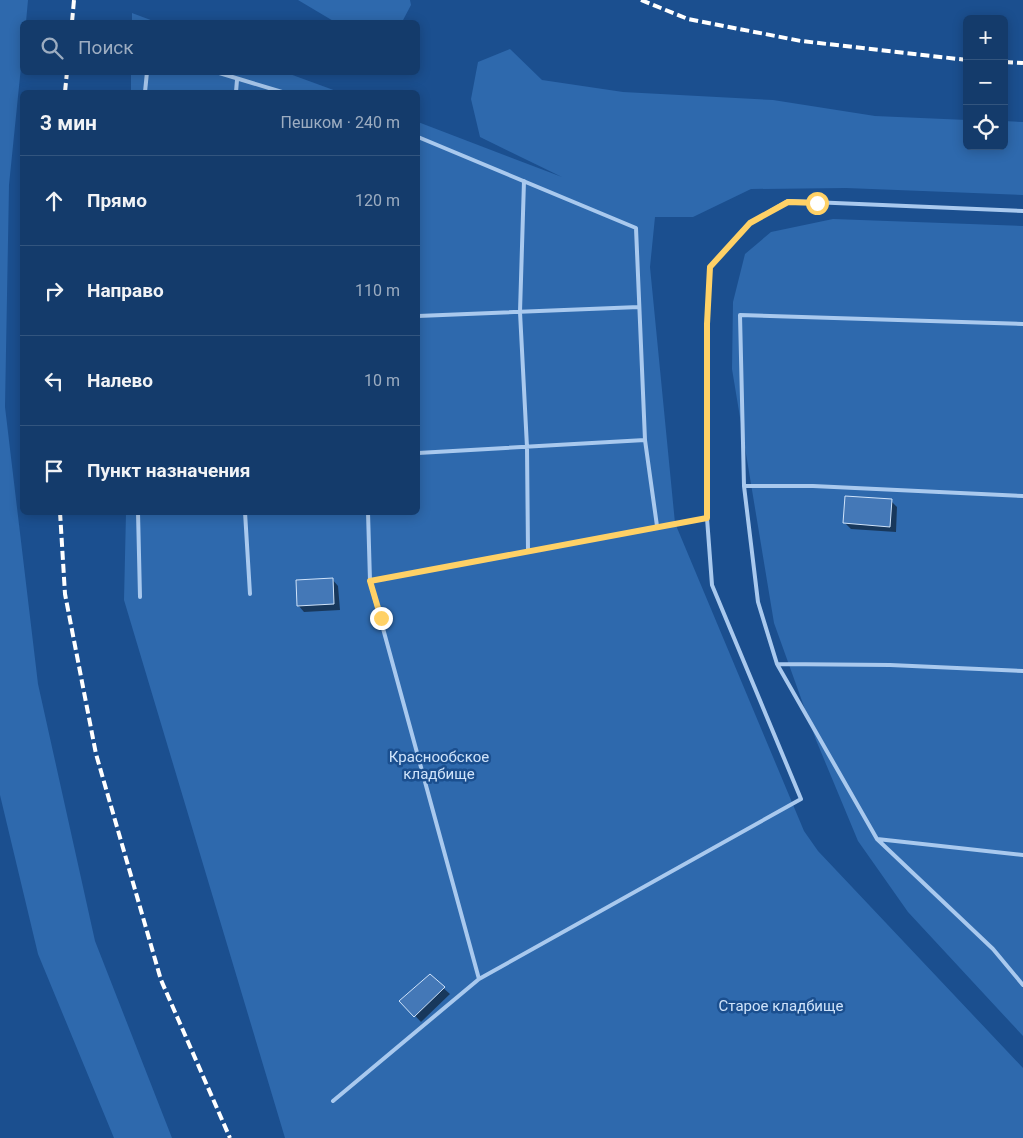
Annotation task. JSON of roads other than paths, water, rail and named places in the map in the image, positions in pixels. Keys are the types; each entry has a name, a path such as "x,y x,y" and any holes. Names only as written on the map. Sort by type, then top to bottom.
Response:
{"lane":[{"path":"145,90 147,75"},
{"path":"224,75 274,90"},
{"path":"236,90 237,80"},
{"path":"420,138 636,228 644,440 657,526"},
{"path":"524,181 520,312 528,550"},
{"path":"333,1101 479,979 801,799 712,585 707,518 707,324 710,267 750,223 788,202 1023,211"},
{"path":"420,316 639,307"},
{"path":"1023,324 740,315 744,486 758,602 777,664 877,839 993,949 1023,985"},
{"path":"420,453 644,440"},
{"path":"744,486 814,486 1023,496"},
{"path":"138,515 140,597"},
{"path":"245,515 250,594"},
{"path":"368,515 370,581 479,979"},
{"path":"370,581 707,518"},
{"path":"777,664 890,665 1023,671"},
{"path":"877,839 1023,855"}],"railway":[{"path":"72,20 74,0"},
{"path":"641,0 688,19 801,41 963,60"},
{"path":"1008,62 1023,63"},
{"path":"65,90 67,75"},
{"path":"60,515 65,594 96,754 161,980 230,1138"}],"park label":[{"name":"Краснообское кладбище","path":"439,766"},
{"name":"Старое кладбище","path":"781,1006"}]}
